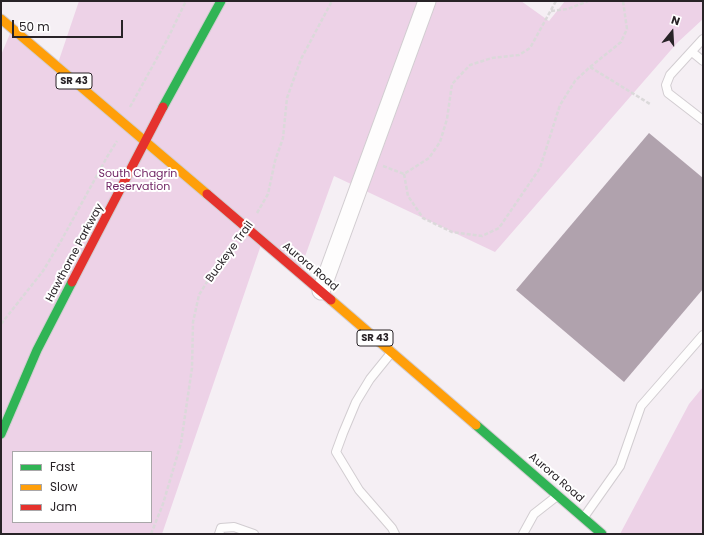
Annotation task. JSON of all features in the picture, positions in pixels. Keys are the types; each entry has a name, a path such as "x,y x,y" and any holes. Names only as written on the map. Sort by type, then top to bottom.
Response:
{"main road":[{"name":"Hawthorne Parkway","path":"1,434 37,350 171,93 222,1"},
{"name":"Aurora Road","path":"1,19 321,291 602,534"}],"street":[{"path":"321,291 428,1"}],"lane":[{"path":"703,39 670,75 666,85 668,93 703,120"},
{"path":"692,52 703,61"},
{"path":"584,518 620,466 641,406 703,335"},
{"path":"391,352 370,379 356,402 336,452 359,490 392,528 395,534"},
{"path":"523,534 534,514 557,495"},
{"path":"219,534 221,528 234,527 254,534"}],"path":[{"path":"129,108 167,40 186,1"},
{"name":"Buckeye Trail","path":"151,534 163,504 181,443 192,368 193,322 199,295 216,267 248,230 268,194 275,161 283,138 287,98 299,65 332,1"},
{"path":"404,174 429,158 440,142 446,119 452,84 470,65 492,58 519,55 530,48 556,1"},
{"path":"551,11 568,9 588,1"},
{"path":"404,174 408,196 423,218 452,232 482,236 499,228 540,168 560,105 575,81 621,42 627,29 623,1"},
{"path":"590,67 650,104"},
{"path":"1,324 34,284 46,266 106,157 119,138"},
{"path":"369,161 404,174"}],"green space":[{"name":"South Chagrin Reservation","path":"79,1 521,1 549,21 565,1 703,1 703,19 677,43 495,252 334,176 299,273 262,242 162,534 1,534 1,55 12,29 57,66"},
{"path":"703,387 703,534 620,534 689,404"}],"building":[{"path":"649,133 703,178 703,289 624,382 516,290"}],"traffic: fast":[{"path":"163,107 221,1"},
{"path":"1,434 37,350 72,282"},
{"path":"476,425 602,534"}],"traffic: slow":[{"path":"1,19 207,194"},
{"path":"331,300 476,425"}],"traffic: jam":[{"path":"72,282 163,107"},
{"path":"207,194 331,300"}]}
